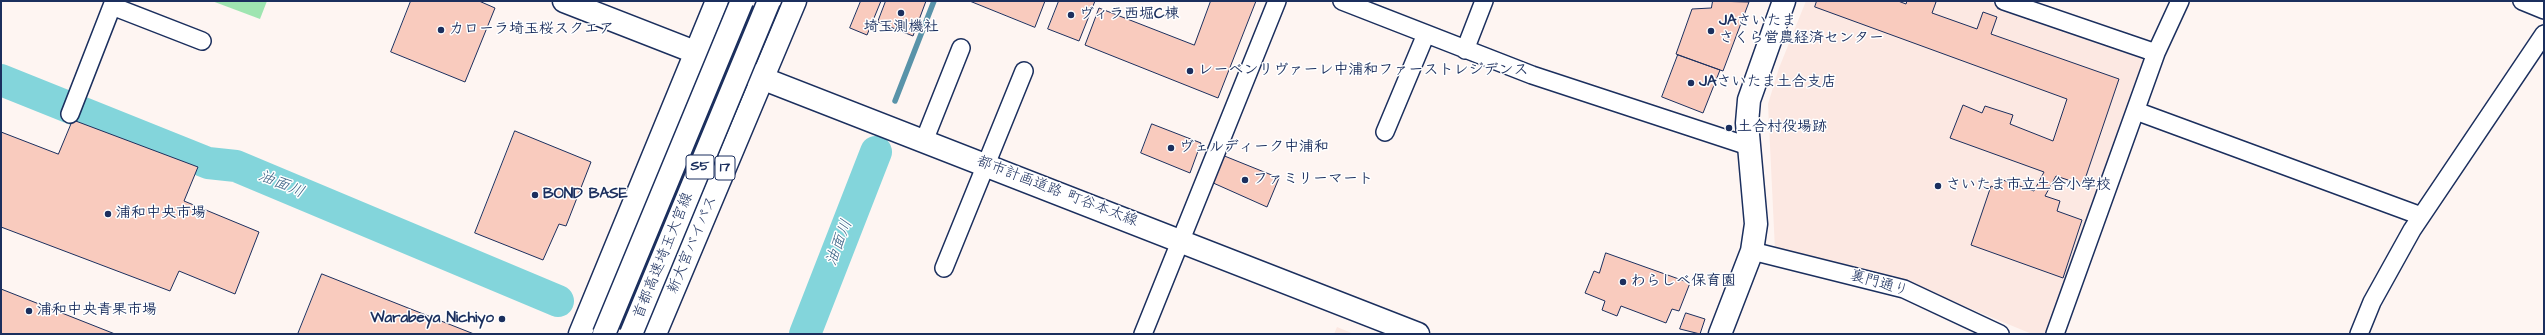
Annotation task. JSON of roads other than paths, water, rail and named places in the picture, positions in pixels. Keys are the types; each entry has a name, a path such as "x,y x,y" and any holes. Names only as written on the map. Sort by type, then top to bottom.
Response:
{"main road":[{"name":"都市計画道路 町谷本太線","path":"564,1 696,51 1418,334"},
{"path":"580,334 600,281 717,1"},
{"name":"首都高速埼玉大宮線","path":"604,334 742,1"},
{"path":"600,281 674,186 706,126 752,1"},
{"name":"首都高速埼玉大宮線","path":"631,334 770,1"},
{"name":"新大宮バイパス","path":"655,334 795,1"},
{"path":"1720,334 1752,251 1756,224 1748,146 1747,123 1749,100 1784,1"}],"street":[{"path":"1143,334 1277,1"},
{"path":"1342,1 1465,50 1567,88 1748,146"},
{"path":"1465,50 1484,1"},
{"path":"2004,1 2156,53"},
{"path":"2055,334 2156,53 2180,1"},
{"path":"2522,1 2544,10"},
{"path":"72,107 113,3 202,41"},
{"path":"1385,132 1426,34"},
{"path":"2359,334 2372,302 2421,216 2544,34"},
{"path":"924,141 961,48"},
{"path":"944,268 1024,71"},
{"path":"2136,111 2421,216"},
{"name":"裏門通り","path":"1752,251 1904,289 2000,334"}],"waterway":[{"name":"油面川","path":"895,101 934,1"},
{"name":"油面川","path":"1,80 208,163 236,166 558,301"},
{"name":"油面川","path":"805,334 876,152"}],"place":[{"name":"埼玉測機社","path":"901,13"},
{"name":"ヴィラ西堀C棟","path":"1071,15"},
{"name":"カローラ埼玉桜スクエア","path":"441,30"},
{"name":"JAさいたま さくら営農経済センター","path":"1711,31"},
{"name":"レーベンリヴァーレ中浦和ファーストレジデンス","path":"1190,71"},
{"name":"JAさいたま土合支店","path":"1691,83"},
{"name":"土合村役場跡","path":"1729,128"},
{"name":"ヴェルディーク中浦和","path":"1171,148"},
{"name":"ファミリーマート","path":"1245,180"},
{"name":"さいたま市立土合小学校","path":"1938,186"},
{"name":"BOND BASE","path":"535,195"},
{"name":"浦和中央市場","path":"108,214"},
{"name":"わらしべ保育園","path":"1623,282"},
{"name":"浦和中央青果市場","path":"29,311"},
{"name":"Warabeya Nichiyo","path":"502,319"}]}
